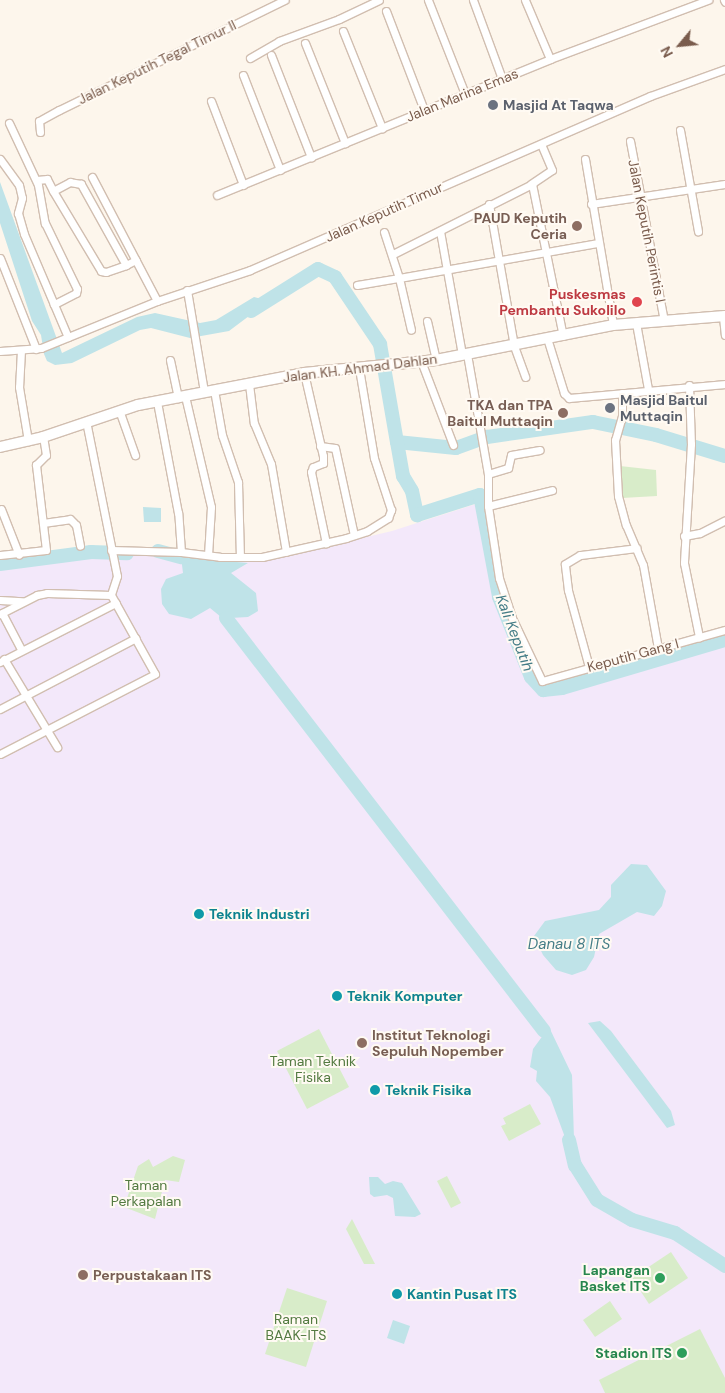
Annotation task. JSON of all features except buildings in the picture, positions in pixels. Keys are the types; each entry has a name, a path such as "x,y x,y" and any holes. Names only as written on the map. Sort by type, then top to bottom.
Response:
{"street":[{"name":"Jalan Keputih Tegal Timur II","path":"40,132 39,121 59,110 286,0"},
{"path":"250,58 279,41 339,19 379,0"},
{"path":"428,0 465,94"},
{"path":"473,0 502,78"},
{"path":"525,0 550,59"},
{"name":"Jalan Marina Emas","path":"218,195 502,78 708,0"},
{"path":"386,11 424,110"},
{"path":"343,31 382,128"},
{"path":"305,43 346,143"},
{"path":"272,55 311,157"},
{"name":"Jalan Keputih Timur","path":"0,351 38,349 157,301 250,270 650,96 725,69"},
{"path":"243,75 280,170"},
{"path":"211,101 243,185"},
{"path":"9,123 37,180 45,223 77,289 76,293 54,304"},
{"path":"680,130 698,232"},
{"name":"Jalan Keputih Perintis I","path":"630,141 664,321"},
{"path":"393,254 489,204 533,185 552,170 541,144"},
{"path":"585,158 597,243 612,325"},
{"path":"0,159 10,169 22,192 20,220 68,337"},
{"path":"92,177 157,301"},
{"path":"37,180 47,179 101,271 126,265 136,260"},
{"path":"53,191 70,182 81,184 126,265"},
{"path":"591,204 640,195 725,184"},
{"path":"533,185 563,336"},
{"path":"489,204 514,346 525,377"},
{"path":"440,231 488,474 488,506 552,490"},
{"path":"384,232 393,254 411,330"},
{"path":"357,285 498,262 547,250 597,243"},
{"path":"0,258 38,349"},
{"path":"187,290 196,349 238,482 240,557"},
{"path":"724,316 725,335"},
{"name":"Jalan KH. Ahmad Dahlan","path":"0,447 43,437 119,410 304,372 436,360 612,325 724,316"},
{"path":"427,321 436,360"},
{"path":"636,323 648,389"},
{"path":"547,338 567,397 689,385 725,384"},
{"path":"21,350 19,387 28,441"},
{"path":"170,360 182,397 211,507 208,555"},
{"path":"422,361 453,445"},
{"path":"111,553 181,552 240,557 286,552 354,535 385,521 391,510 374,458 359,368"},
{"path":"304,372 323,456 322,464 313,467 311,472 326,543"},
{"path":"249,384 254,423 270,464 286,552"},
{"path":"689,385 691,444 684,536 687,588 699,637"},
{"path":"622,393 622,420 616,432 618,496 626,526 637,548 658,648"},
{"path":"157,402 178,514 181,552"},
{"path":"119,410 134,455"},
{"path":"0,754 44,730 153,678 155,674 111,595 117,576 86,421"},
{"path":"0,555 19,555 46,550 36,465 45,456 43,437"},
{"path":"320,446 335,448 354,535"},
{"path":"488,474 508,468 511,455 540,450"},
{"name":"Keputih Gang I","path":"488,506 492,542 504,598 542,682 725,630"},
{"path":"1,509 19,555"},
{"path":"43,523 70,519 76,525 80,546"},
{"path":"684,536 700,533 725,520"},
{"path":"590,667 568,590 565,566 568,560 637,548"},
{"path":"21,649 1,614 23,601 47,593 111,595"},
{"path":"0,600 23,601"},
{"path":"56,747 2,661 21,649 116,603"},
{"path":"0,710 136,638"}],"shaded area":[{"name":"Institut Teknologi Sepuluh Nopember","path":"476,504 494,595 517,656 537,693 725,640 725,1393 0,1393 0,567 171,548 249,557 290,555 392,531"}],"green space":[{"path":"620,466 656,470 657,496 622,498"},
{"name":"Taman Teknik Fisika","path":"319,1029 349,1087 307,1109 277,1051"},
{"path":"530,1104 541,1124 509,1141 501,1126 506,1124 503,1118"},
{"name":"Taman Perkapalan","path":"173,1156 185,1160 179,1182 165,1180 155,1219 124,1207 138,1166 149,1159 153,1167"},
{"path":"447,1176 461,1203 451,1208 437,1181"},
{"path":"352,1219 375,1264 364,1264 346,1229"},
{"name":"Lapangan Basket ITS","path":"671,1252 688,1278 649,1304 632,1278"},
{"name":"Raman BAAK-ITS","path":"287,1288 327,1301 306,1367 265,1354"},
{"name":"Lapangan Basket ITS","path":"610,1301 622,1319 595,1337 583,1320"},
{"name":"Stadion ITS","path":"700,1329 725,1378 725,1393 605,1393 599,1380"}],"water":[{"path":"0,182 62,353 137,317 155,313 200,323 216,320 254,297 269,301 229,331 190,338 151,328 140,330 72,363 55,365 47,361 44,354 41,335 32,321 0,223"},
{"path":"143,507 161,508 161,522 144,522"},
{"path":"181,557 248,563 231,573 256,593 258,611 248,617 230,618 221,617 210,608 191,619 169,614 162,604 161,589 166,579 183,573"},
{"name":"Danau 8 ITS","path":"631,864 647,865 666,891 662,906 654,916 637,912 599,934 594,957 586,970 572,975 556,970 543,955 534,936 545,921 599,910 611,897 611,885"},
{"path":"600,1021 611,1031 671,1111 675,1125 667,1128 588,1023"},
{"path":"549,1027 572,1075 574,1139 566,1140 550,1097 536,1081 537,1071 530,1067 533,1049"},
{"path":"369,1177 378,1177 385,1184 393,1181 402,1183 421,1214 415,1217 395,1216 393,1198 387,1195 374,1197 370,1194"},
{"path":"393,1320 410,1326 404,1344 387,1338"}],"waterway":[{"path":"251,311 318,269 335,277 380,344 397,442 456,448 487,437 593,422 656,435 725,456"},
{"name":"Kali Keputih","path":"397,442 403,476 412,491 417,515 480,495 499,597 531,677 543,690 562,688 725,640"},
{"path":"158,551 181,557"},
{"path":"0,564 91,552 127,553"},
{"path":"226,618 544,1031"},
{"path":"569,1140 575,1165 597,1200 632,1220 675,1233 725,1266"}],"place":[{"name":"Masjid At Taqwa","path":"493,105"},
{"name":"PAUD Keputih Ceria","path":"577,226"},
{"name":"Puskesmas Pembantu Sukolilo","path":"637,302"},
{"name":"Masjid Baitul Muttaqin","path":"610,408"},
{"name":"TKA dan TPA Baitul Muttaqin","path":"563,413"},
{"name":"Teknik Industri","path":"199,914"},
{"name":"Teknik Komputer","path":"337,996"},
{"name":"Institut Teknologi Sepuluh Nopember","path":"362,1043"},
{"name":"Teknik Fisika","path":"375,1090"},
{"name":"Perpustakaan ITS","path":"83,1275"},
{"name":"Lapangan Basket ITS","path":"660,1278"},
{"name":"Kantin Pusat ITS","path":"397,1294"},
{"name":"Stadion ITS","path":"682,1353"}]}
